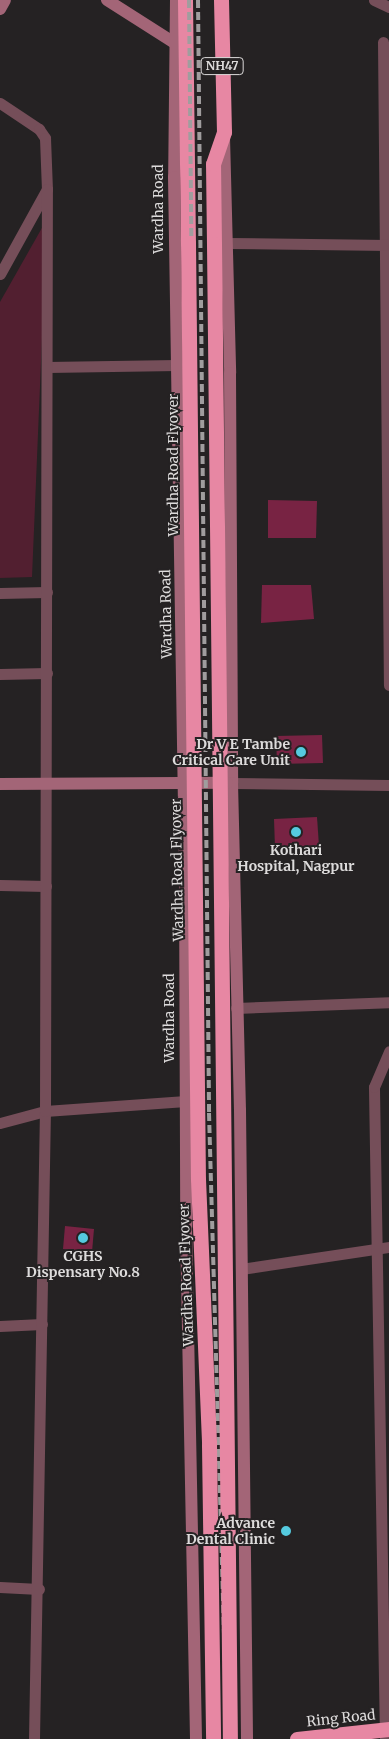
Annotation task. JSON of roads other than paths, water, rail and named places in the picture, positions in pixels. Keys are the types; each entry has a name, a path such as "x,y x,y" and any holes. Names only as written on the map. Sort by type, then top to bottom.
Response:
{"highway":[{"name":"NH47","path":"221,0 224,132"},
{"name":"Wardha Road Flyover","path":"182,2 198,1150 209,1445 212,1739"},
{"path":"224,132 213,164 230,1739"},
{"name":"Ring Road","path":"297,1739 386,1732"}],"street":[{"path":"0,9 6,0"},
{"path":"107,0 176,44"},
{"path":"374,0 389,6"},
{"name":"Wardha Road","path":"182,2 176,44 177,365 184,784 186,1227 196,1739"},
{"path":"383,42 388,245 389,685"},
{"path":"0,102 39,129 45,138 47,189 48,784 39,1589 34,1739"},
{"name":"NH47","path":"224,132 228,243 232,783 236,1008 240,1110 247,1739"},
{"path":"0,274 47,189"},
{"path":"228,243 388,245"},
{"path":"47,367 177,365"},
{"path":"0,593 47,592"},
{"path":"0,674 47,673"},
{"path":"0,784 232,783 389,785"},
{"path":"0,886 46,886"},
{"path":"236,1008 389,1002"},
{"path":"386,1732 384,1475 376,1248 374,1087 389,1051"},
{"path":"0,1123 45,1111 186,1101"},
{"path":"241,1269 389,1247"},
{"path":"0,1326 42,1324"},
{"path":"0,1587 39,1589"}],"railway":[{"path":"189,0 200,1114 216,1739"},
{"path":"198,0 209,1113 227,1739"}],"place":[{"name":"Dr V E Tambe Critical Care Unit","path":"301,752"},
{"name":"Kothari Hospital, Nagpur","path":"296,832"},
{"name":"CGHS Dispensary No.8","path":"83,1238"},
{"name":"Advance Dental Clinic","path":"286,1531"}]}
